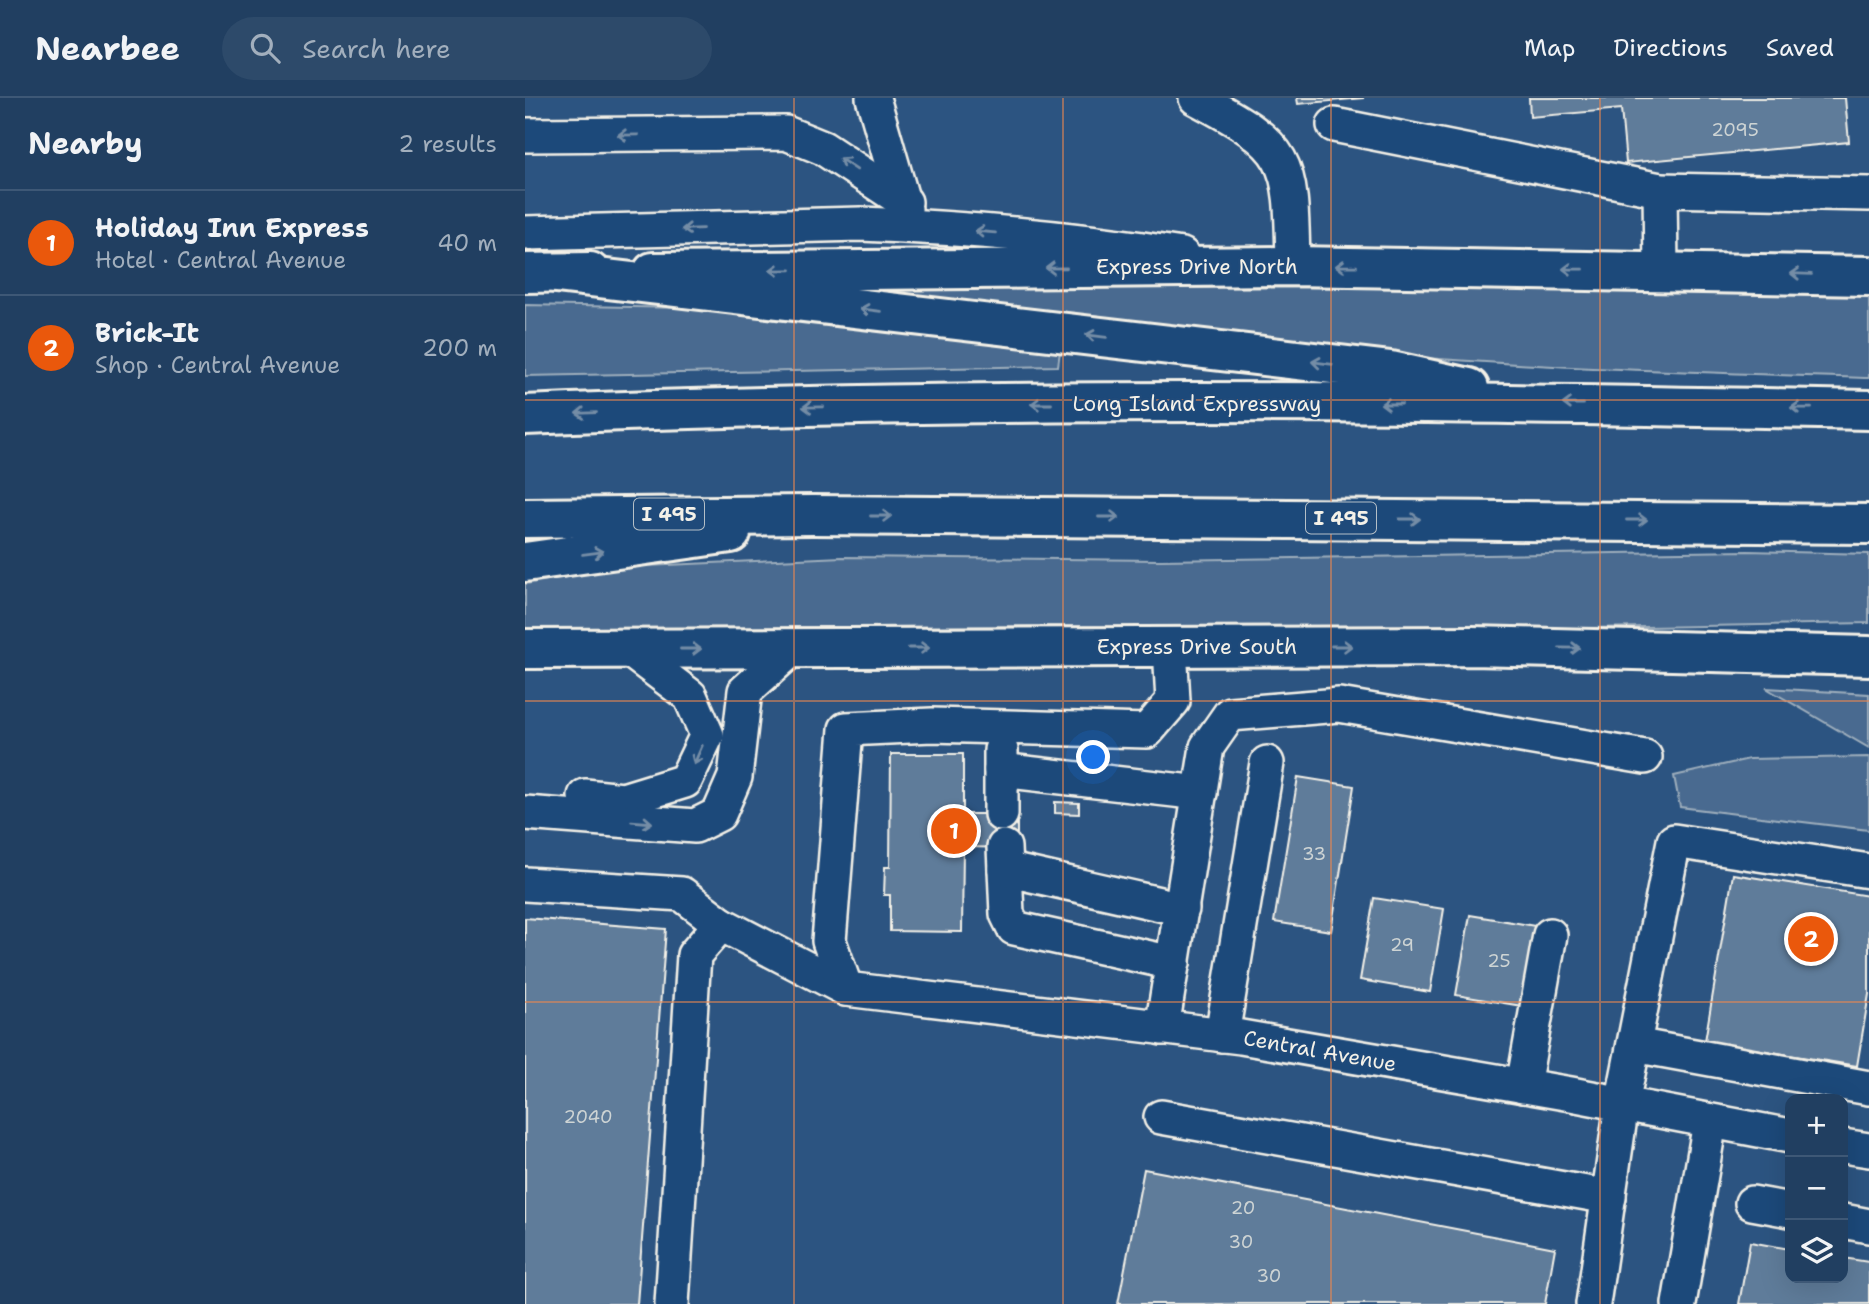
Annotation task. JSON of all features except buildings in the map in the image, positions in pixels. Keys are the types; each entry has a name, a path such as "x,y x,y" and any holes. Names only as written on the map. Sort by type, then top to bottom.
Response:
{"main road":[{"name":"Express Drive North","path":"540,273 1293,266 1661,270 1869,276"},
{"path":"540,273 1391,371 1533,403"},
{"name":"Long Island Expressway","path":"525,415 1009,404 1533,403 1869,410"},
{"path":"525,562 700,539 813,515"},
{"name":"I 495","path":"525,518 813,515 1869,524"},
{"name":"Express Drive South","path":"525,649 1472,646 1869,656"}],"street":[{"path":"873,98 906,214"},
{"path":"1196,98 1247,125 1279,155 1292,199 1293,266"},
{"path":"1334,125 1660,190 1869,194"},
{"path":"525,135 786,132 823,148 906,214"},
{"path":"1660,190 1661,270"},
{"path":"525,233 861,224 906,214 1247,266"},
{"path":"846,989 829,941 846,729 932,725 1147,731 1173,701 1170,648"},
{"path":"525,791 623,800 685,781 707,735 690,696 628,649"},
{"path":"525,813 695,826 719,814 735,778 745,691 792,649"},
{"path":"1162,1028 1207,747 1230,714 1339,705 1645,757"},
{"path":"1001,814 1002,727"},
{"path":"1222,1035 1267,763"},
{"path":"1001,770 1200,793"},
{"path":"1593,1304 1622,1104 1674,841 1869,871"},
{"path":"1173,963 1014,928 1007,914 1004,858 1182,909"},
{"path":"525,884 682,894 721,924 846,989"},
{"path":"672,1304 694,955 721,924"},
{"path":"1523,1086 1550,935"},
{"name":"Central Avenue","path":"846,989 1222,1035 1523,1086 1785,1135"},
{"path":"1634,1045 1869,1088"},
{"path":"1161,1117 1609,1197"},
{"path":"1679,1304 1710,1122"},
{"path":"1752,1203 1785,1209"},
{"path":"1848,1222 1869,1226"}],"shaded area":[{"path":"1538,287 1869,291 1869,378 1536,365 1354,352 858,296 856,288"},
{"path":"525,305 739,309 1060,351 1058,366 525,376"},
{"path":"1748,551 1869,554 1869,623 1418,631 1045,626 525,629 525,584 623,567 842,557 1161,560"},
{"path":"1766,688 1869,694 1869,748"},
{"path":"1869,757 1869,830 1680,807 1674,776 1749,759"}],"place":[{"name":"Holiday Inn Express","path":"954,831"},
{"name":"Brick-It","path":"1811,939"}]}
